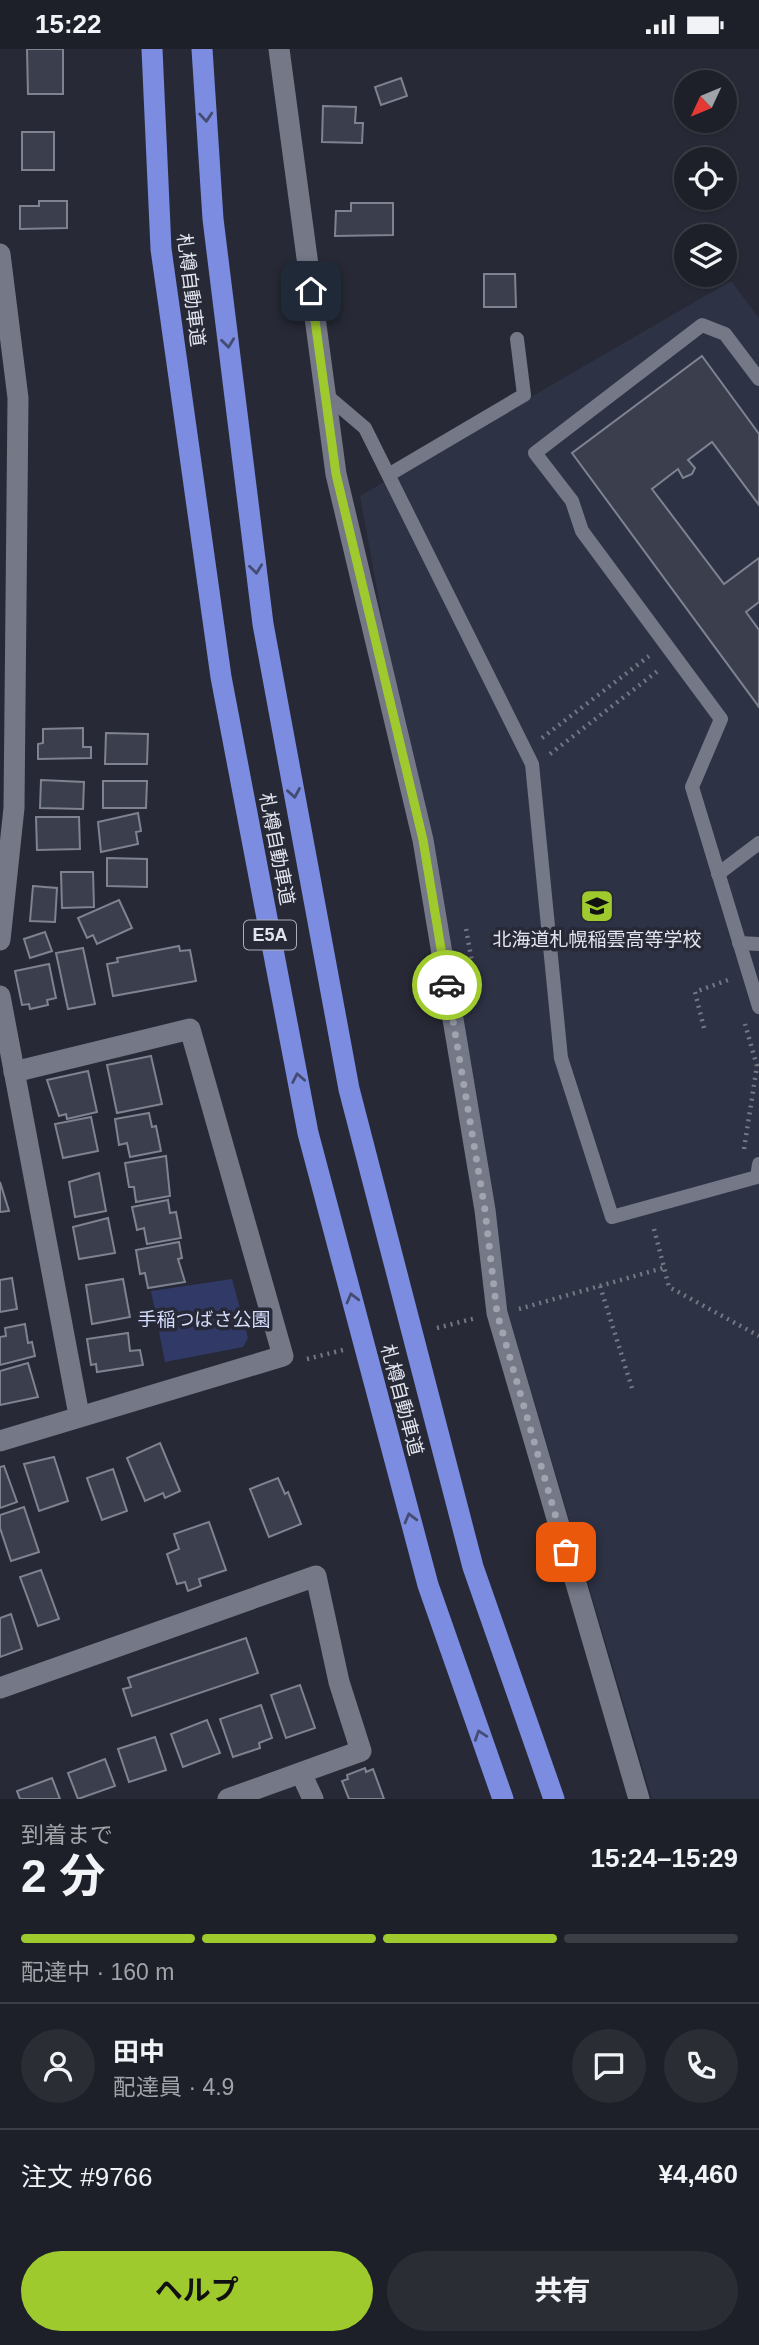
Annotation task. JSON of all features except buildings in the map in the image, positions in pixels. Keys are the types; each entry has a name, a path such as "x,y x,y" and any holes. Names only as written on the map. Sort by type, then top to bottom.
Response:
{"highway":[{"name":"札樽自動車道","path":"152,49 161,249 221,677 308,1133 428,1585 503,1799"},
{"name":"札樽自動車道","path":"202,49 213,219 263,624 349,1089 473,1567 554,1799"}],"street":[{"path":"279,49 336,474 423,840 485,1210 497,1313 639,1799"},
{"path":"0,254 9,399 7,800 0,940"},
{"path":"0,996 79,1415"},
{"path":"0,1441 79,1415 283,1356 190,1029 15,1072"},
{"path":"0,1688 316,1576 339,1682 361,1751 228,1799"},
{"path":"301,1773 313,1799"}],"lane":[{"path":"759,379 725,334 702,325 535,453 572,501 582,531 721,719 692,787 759,1007"},
{"path":"390,474 524,395 517,339"},
{"path":"325,394 365,428 532,764 561,1058 612,1217 757,1177 759,1164"},
{"path":"718,874 759,843"},
{"path":"739,943 759,944"}],"path":[{"path":"538,741 649,657"},
{"path":"554,752 658,671"},
{"path":"532,728 546,757"},
{"path":"705,1028 695,992 732,979 736,991"},
{"path":"743,1016 757,1066 743,1159"},
{"path":"666,1226 653,1230 669,1287 759,1336"},
{"path":"527,1307 663,1268"},
{"path":"600,1286 632,1388"}],"shaded area":[{"name":"北海道札幌稲雲高等学校","path":"721,287 736,287 759,318 759,1799 652,1799 509,1316 360,496"}],"green space":[{"name":"手稲つばさ公園","path":"232,1279 248,1338 243,1347 165,1362 151,1291"}],"way so far":[{"path":"447,985 485,1210 497,1313 566,1552"}],"place":[{"name":"北海道札幌稲雲高等学校","path":"597,906"}],"route":[{"path":"311,291 336,474 423,840 447,985"}]}
